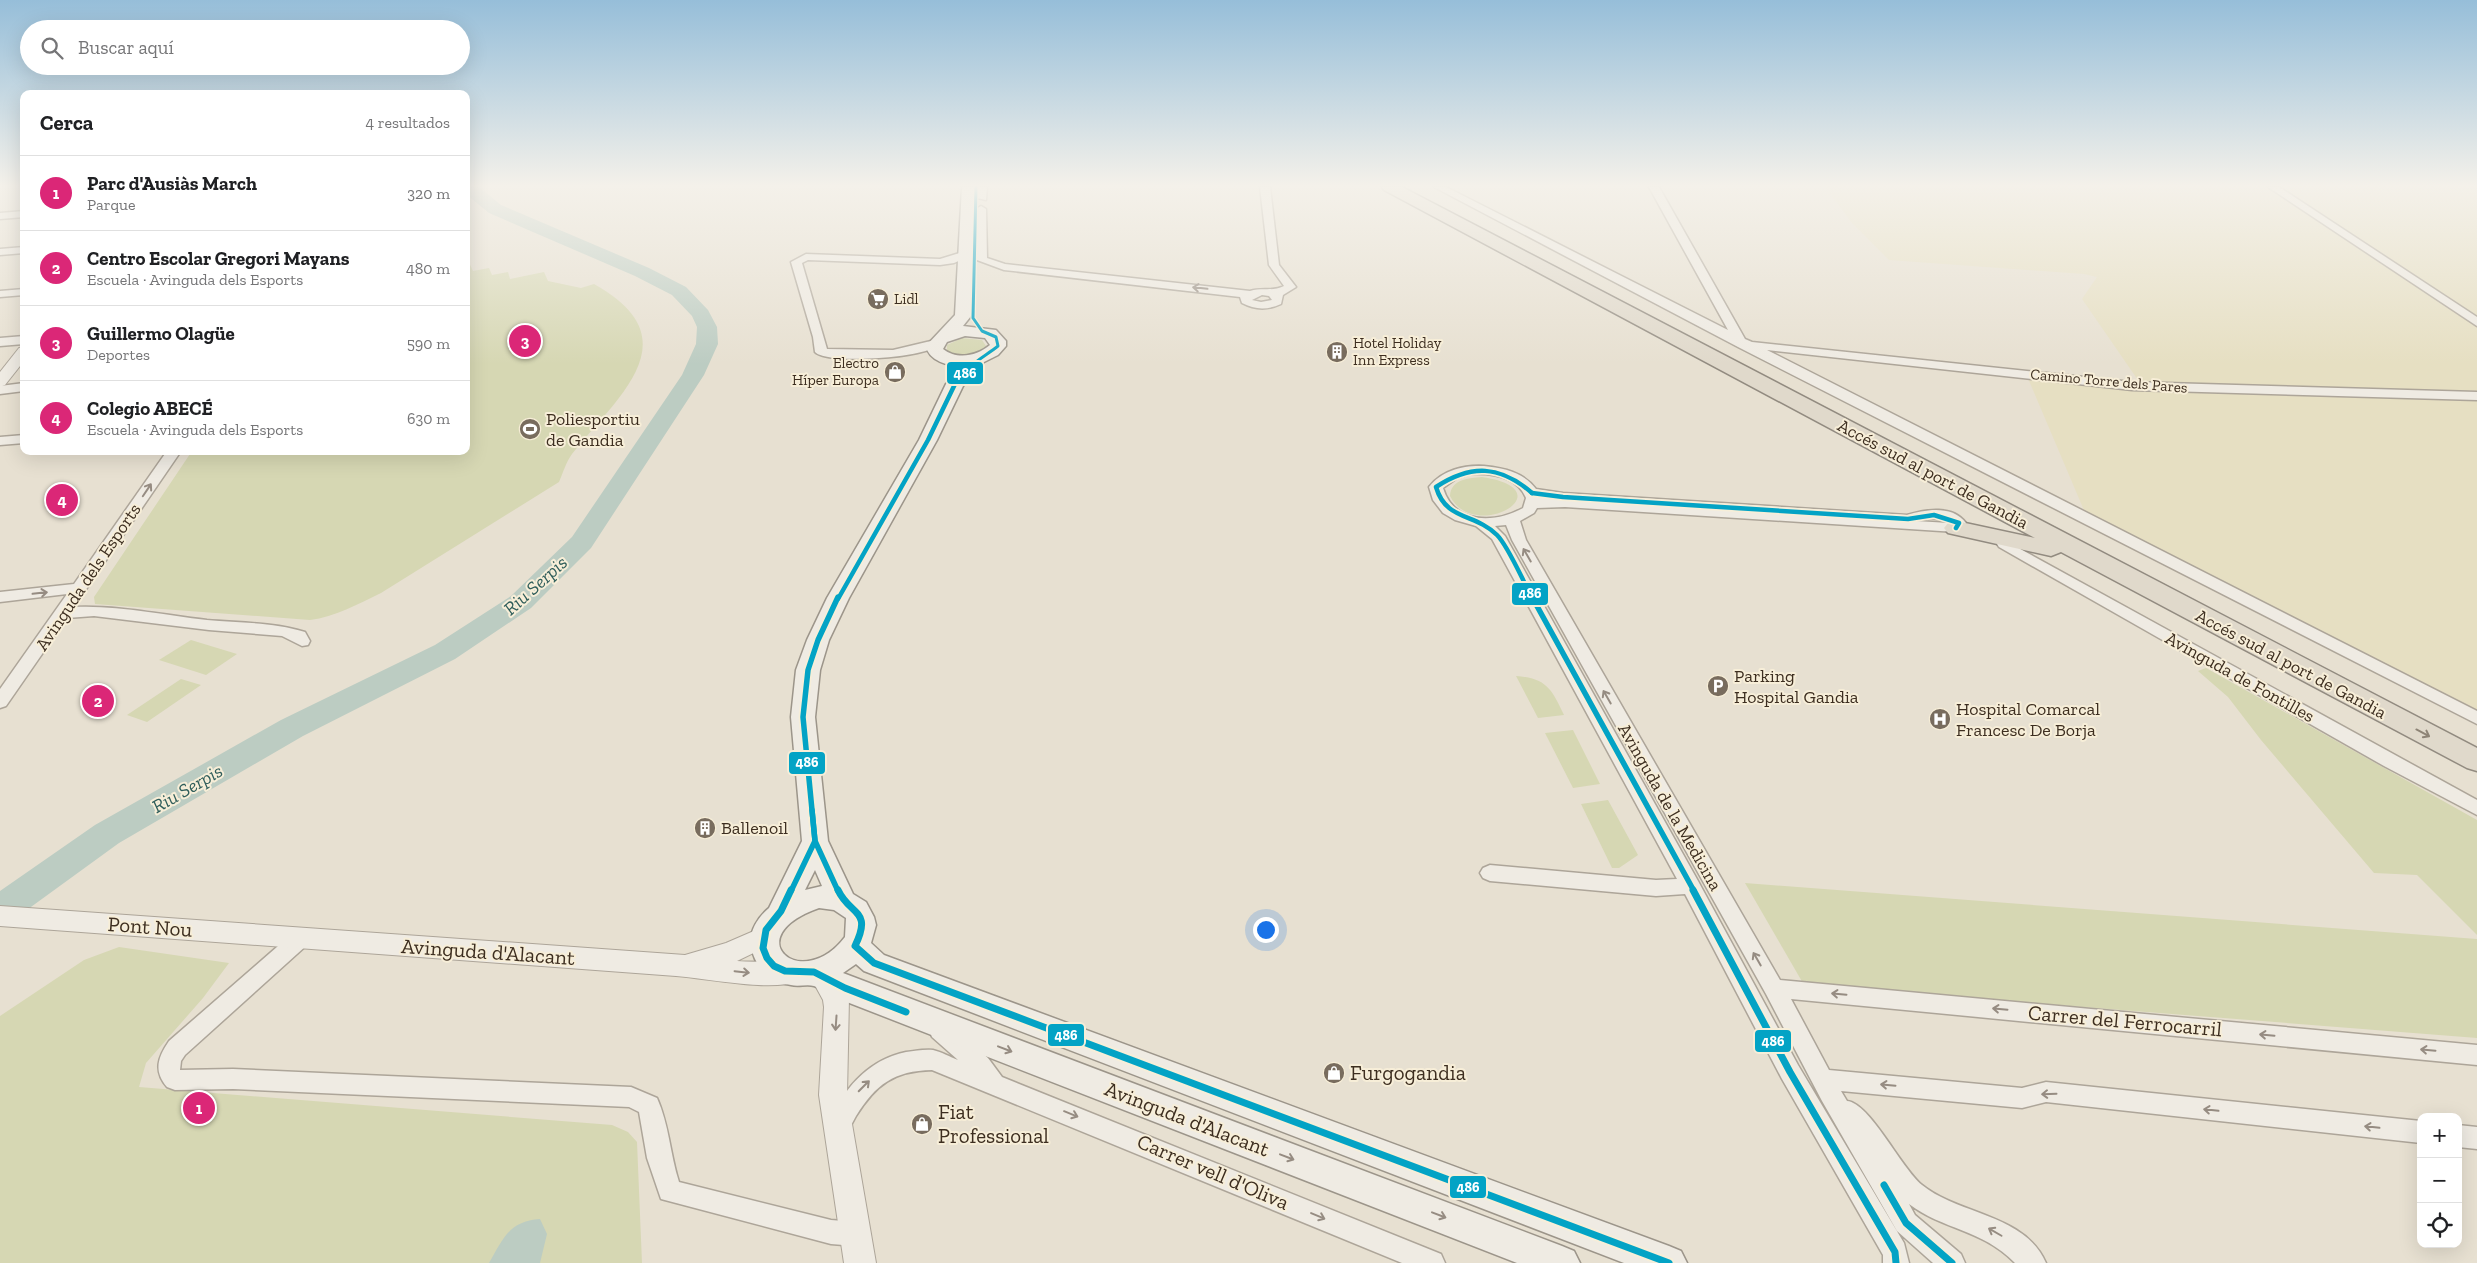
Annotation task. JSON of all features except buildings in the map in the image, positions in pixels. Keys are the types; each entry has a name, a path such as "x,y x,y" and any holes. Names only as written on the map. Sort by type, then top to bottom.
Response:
{"highway":[{"name":"Accés sud al port de Gandia","path":"1501,246 2477,761"},
{"name":"Accés sud al port de Gandia","path":"1520,246 2477,743"},
{"path":"1956,528 2020,540 2051,549 2077,560 2223,635 2396,719"}],"main road":[{"path":"954,384 944,349 962,316 966,246"},
{"path":"977,246 973,318 982,331"},
{"path":"842,899 815,840 803,718 805,690 812,656 838,598 924,449 954,384 978,358 994,351 998,341 990,333 964,330 944,349"},
{"path":"944,349 978,358"},
{"path":"781,911 805,899 818,896 842,899 852,905 859,913 862,923 855,946 844,957 812,974 784,971 774,966 767,958 763,948 764,937 771,922 781,911 815,840"},
{"name":"Avinguda d'Alacant","path":"855,946 874,963 1669,1263"},
{"name":"Avinguda d'Alacant","path":"812,974 1562,1263"}],"street":[{"path":"982,246 982,260 1004,267 1248,294 1245,299 1249,303 1264,306 1277,302 1278,297 1275,294 1290,286 1274,265 1272,246"},
{"path":"1553,246 2477,718"},
{"path":"1687,246 1742,344"},
{"path":"2362,246 2477,322"},
{"path":"0,252 20,250"},
{"path":"944,349 890,356 821,352 796,262 806,257 940,262 950,261 966,254"},
{"path":"940,262 954,268 964,276"},
{"path":"0,294 20,292"},
{"path":"0,342 20,340"},
{"name":"Camino Torre dels Pares","path":"1742,344 2132,386 2477,396"},
{"path":"0,382 20,356"},
{"path":"0,390 20,388"},
{"path":"0,441 20,439"},
{"name":"Avinguda dels Esports","path":"0,702 64,613 171,455"},
{"path":"1532,498 1522,516 1512,520 1480,522 1451,513 1442,505 1437,497 1436,487 1448,476 1458,472 1484,470 1508,475 1518,480 1532,498 1565,504 1956,528"},
{"name":"Avinguda de la Medicina","path":"1512,520 1519,540 1774,988 1826,1086 1906,1223 1952,1263"},
{"name":"Avinguda de la Medicina","path":"1480,522 1498,536 1691,886 1790,1072 1895,1252 1896,1263"},
{"name":"Avinguda de Fontilles","path":"2004,544 2477,808"},
{"path":"0,597 80,588"},
{"path":"64,613 94,611 210,625 284,631 299,636 302,641"},
{"path":"1490,874 1656,888 1691,886"},
{"name":"Pont Nou","path":"0,916 294,939"},
{"name":"Avinguda d'Alacant","path":"676,965 732,952 764,937"},
{"path":"294,939 177,1048 170,1058 170,1076 175,1080 233,1079 631,1097 649,1105 655,1125 659,1158 670,1191 830,1232 856,1234"},
{"name":"Avinguda d'Alacant","path":"294,939 676,965 763,974 812,974"},
{"path":"812,974 836,998 832,1077 860,1263"},
{"name":"Carrer del Ferrocarril","path":"1774,988 2477,1055"},
{"path":"930,1021 980,1065 993,1083"},
{"name":"Carrer vell d'Oliva","path":"838,1126 856,1094 882,1071 905,1060 933,1060 1432,1263"},
{"path":"1826,1086 2022,1098 2046,1092 2417,1132"},
{"name":"Avinguda de la Medicina","path":"1826,1086 1865,1129 1897,1176 1912,1192 1928,1204 1993,1230 2012,1242 2033,1263"},
{"path":"2462,1136 2477,1138"}],"shaded area":[{"path":"1875,246 2477,246 2477,391 2140,383 2082,299 2097,277 2084,274 1889,260"},
{"path":"2027,376 2133,389 2477,398 2477,713 2086,515"},
{"path":"540,1219 547,1234 540,1263 489,1263 503,1239 514,1227 529,1220"}],"green space":[{"name":"Poliesportiu de Gandia","path":"470,265 473,271 489,268 492,275 508,272 510,279 544,272 548,281 581,288 594,284 623,305 639,326 643,347 637,368 609,411 572,454 559,482 381,593 346,610 310,620 95,604 94,597 189,455 470,455"},
{"path":"962,338 982,340 986,346 978,353 968,355 947,352 947,345"},
{"path":"1482,477 1506,484 1517,492 1516,501 1507,509 1493,515 1477,515 1462,509 1450,496 1451,490 1462,480"},
{"path":"191,640 237,654 206,675 159,660"},
{"path":"2206,668 2477,820 2477,935 2417,875 2374,873 2261,740 2228,697 2198,671"},
{"path":"1516,676 1535,679 1547,687 1552,692 1564,715 1538,718"},
{"path":"181,679 201,685 147,722 127,715"},
{"path":"1573,730 1600,784 1573,788 1545,733"},
{"path":"1608,800 1638,855 1619,868 1612,868 1581,804"},
{"path":"1745,883 2477,939 2477,1038 1804,985"},
{"path":"119,947 229,963 203,998 146,1063 139,1087 612,1125 628,1132 637,1142 642,1263 0,1263 0,1016 84,960"}],"waterway":[{"name":"Riu Serpis","path":"0,910 107,834 292,728 445,652 492,623 521,602 582,542 693,375 707,344 707,327 701,314 679,291 642,272 581,246"}],"transit line":[{"name":"486","path":"975,246 973,318 982,331 996,337 998,346 987,355 978,358 955,384 928,440 838,598 818,640 808,670 803,717 815,841 842,899 859,913 862,923 861,934 855,946 874,963 1669,1263"},
{"name":"486","path":"1532,493 1510,477 1498,472 1485,470 1460,474 1436,487 1439,496 1447,508 1482,524 1498,536 1691,886 1790,1072 1895,1252 1896,1263"},
{"name":"486","path":"1532,493 1563,497 1908,519 1940,515 1959,523 1956,528"},
{"name":"486","path":"812,810 815,841 781,911 766,930 763,948 767,958 774,966 785,971 814,972 845,988 906,1012"},
{"name":"486","path":"1884,1185 1906,1223 1952,1263"}],"place":[{"name":"Lidl","path":"878,299"},
{"name":"Guillermo Olagüe","path":"525,341"},
{"name":"Hotel Holiday Inn Express","path":"1337,352"},
{"name":"Electro Híper Europa","path":"895,372"},
{"name":"Poliesportiu de Gandia","path":"530,429"},
{"name":"Colegio ABECÉ","path":"62,500"},
{"name":"Parking Hospital Gandia","path":"1718,686"},
{"name":"Centro Escolar Gregori Mayans","path":"98,701"},
{"name":"Hospital Comarcal Francesc De Borja","path":"1940,719"},
{"name":"Ballenoil","path":"705,828"},
{"name":"Furgogandia","path":"1334,1073"},
{"name":"Parc d'Ausiàs March","path":"199,1108"},
{"name":"Fiat Professional","path":"922,1124"}]}
